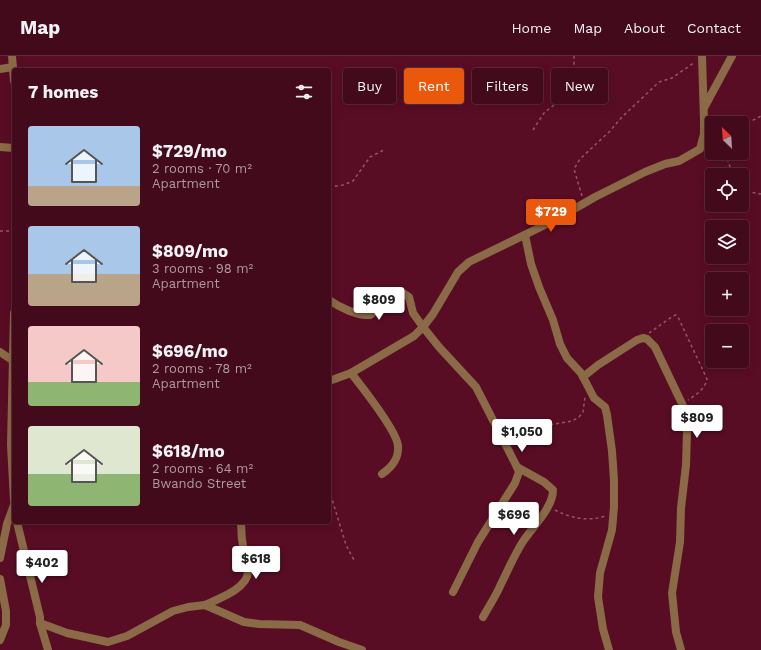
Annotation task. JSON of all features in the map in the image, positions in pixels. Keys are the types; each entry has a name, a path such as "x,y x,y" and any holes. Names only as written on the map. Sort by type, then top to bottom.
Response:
{"street":[{"path":"0,69 13,67 12,56"},
{"path":"704,106 732,56"},
{"path":"331,380 351,373 414,336 433,314 458,272 469,262 555,220 645,172 679,160 700,149 704,134 704,58"},
{"path":"0,147 12,148"},
{"path":"525,235 531,264 538,287 553,320 560,344 567,358 581,373 594,398 605,407 607,415 614,473 614,512 612,530 600,573 598,597 603,629 610,650"},
{"path":"331,301 348,310 370,315 395,296 403,293 409,297 413,313 423,327 439,347 476,387 517,467 518,472 515,483 478,542 453,592"},
{"path":"585,380 624,348 643,338 651,341 655,347 683,404 687,433 686,465 681,508 680,542 672,594 681,650"},
{"path":"0,352 12,360"},
{"path":"351,373 387,422 398,445 398,456 392,468 382,474"},
{"path":"484,617 510,564 522,543 548,506 553,495 553,490 551,487 517,467"},
{"path":"0,558 1,543 12,511"},
{"path":"17,524 40,617 40,623 48,650"},
{"path":"40,623 67,634 108,642 127,636 173,611 205,605 231,592 241,585 246,578 248,573 242,542 241,524"},
{"path":"0,579 6,611 6,625 0,640"},
{"path":"205,605 244,622 300,625 362,650"}],"path":[{"path":"533,130 544,113 576,87 574,79 574,56"},
{"path":"585,203 574,169 580,159 659,82 672,78 689,65 704,58"},
{"path":"749,122 761,116"},
{"path":"331,186 343,185 353,181 370,157 384,150"},
{"path":"749,191 761,194"},
{"path":"0,231 12,231"},
{"path":"643,338 672,316 676,314 678,317 708,379 706,384 698,393 683,404"},
{"path":"503,440 526,429 572,421 579,417 583,412 584,407 585,380"},
{"path":"331,496 346,545 355,562"},
{"path":"548,506 573,518 597,519 614,512"}]}
